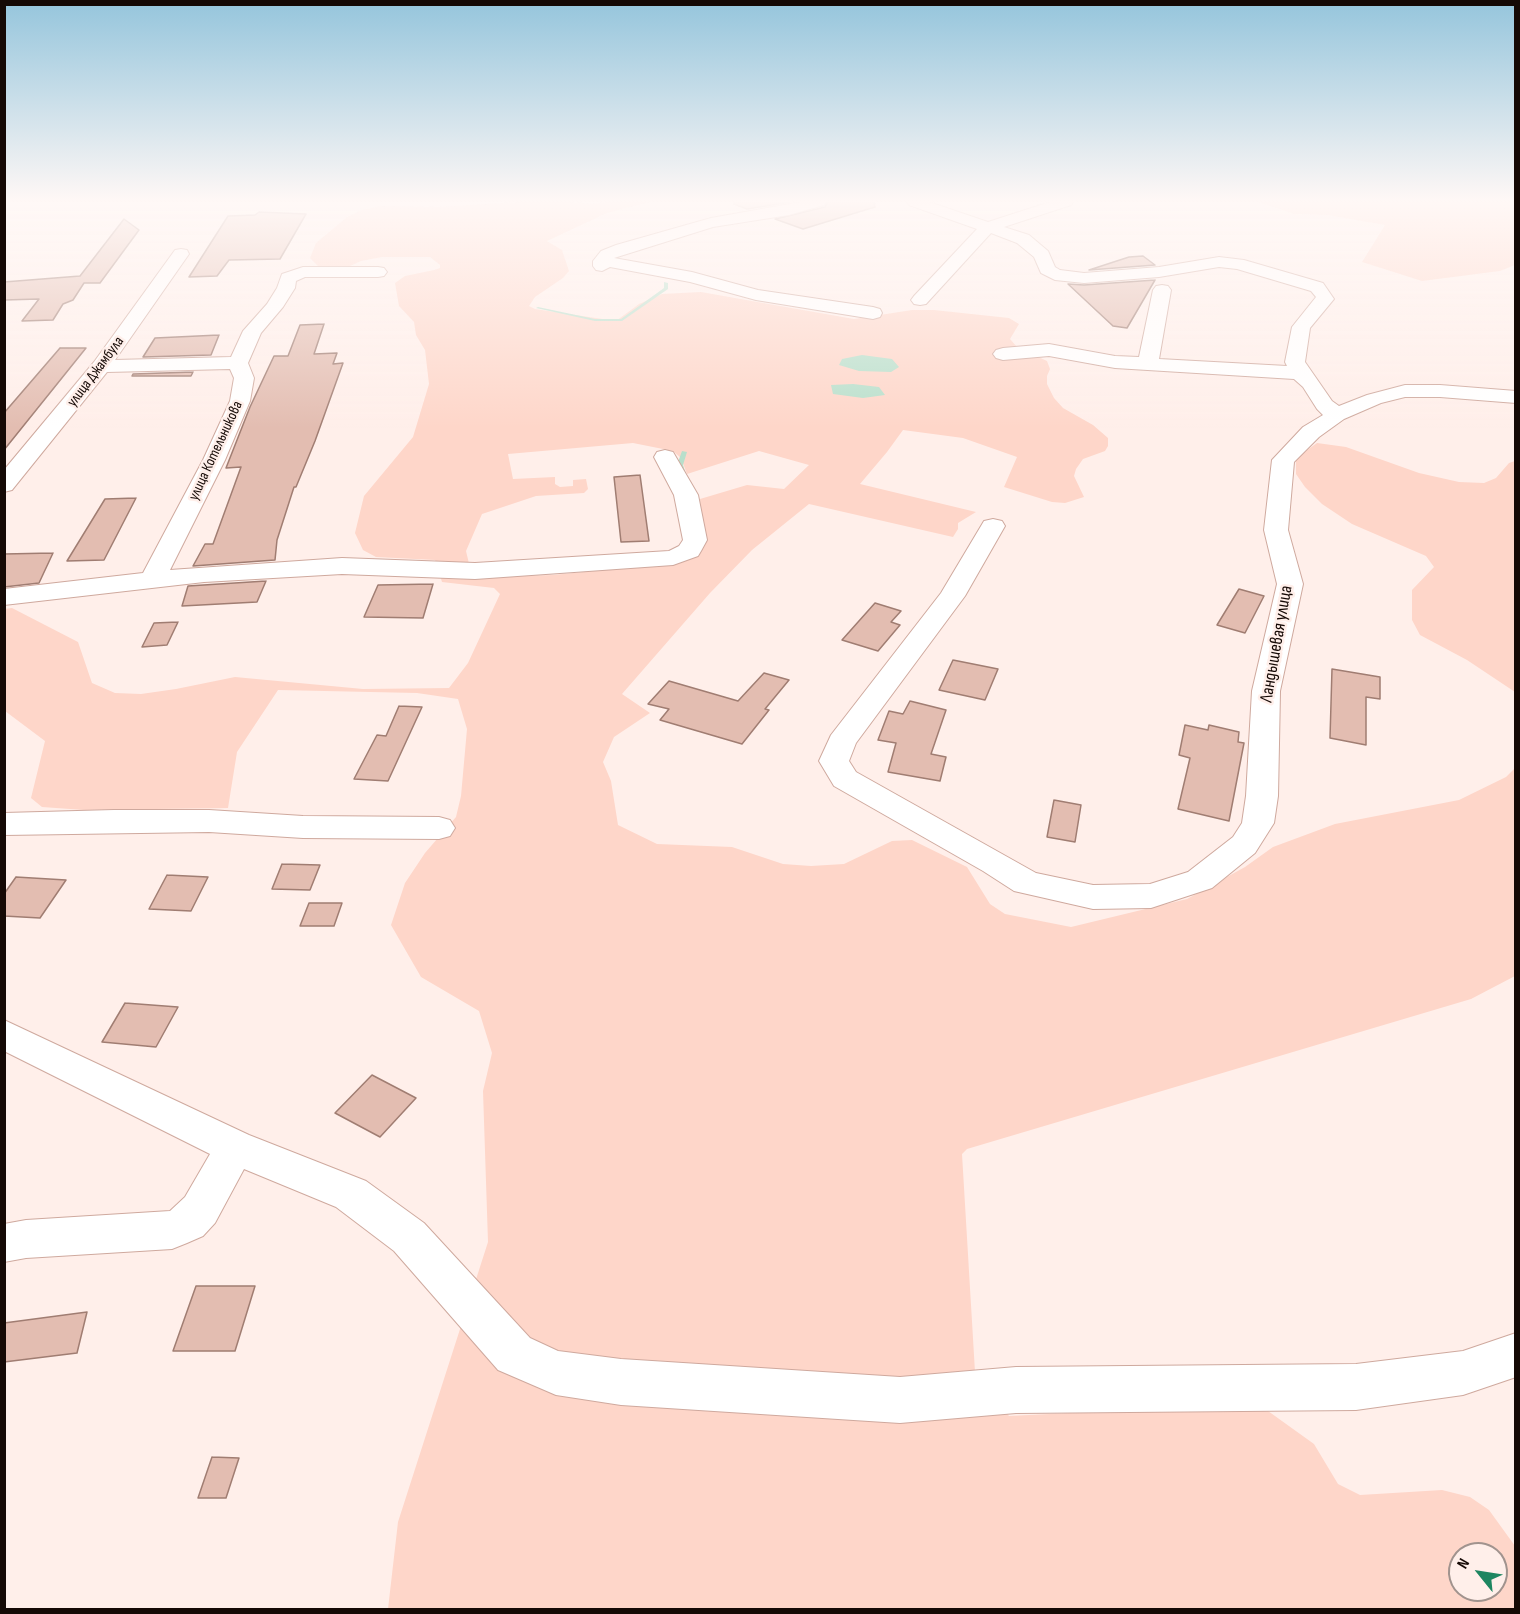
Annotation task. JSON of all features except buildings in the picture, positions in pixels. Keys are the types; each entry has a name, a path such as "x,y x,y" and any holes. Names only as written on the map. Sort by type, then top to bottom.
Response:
{"street":[{"name":"улица Джамбула","path":"4,485 101,366 164,277"},
{"path":"101,366 238,363 252,331 274,307 290,277"},
{"path":"693,277 756,295 873,313"},
{"path":"920,300 941,277"},
{"path":"1282,277 1317,288 1325,296 1301,327 1295,362 1300,373 1311,384 1324,405 1337,415"},
{"path":"1148,363 1162,290"},
{"path":"1003,354 1049,350 1097,360 1300,373"},
{"name":"улица Котельникова","path":"153,578 214,460 240,401 244,378 238,363"},
{"name":"Ландышевая улица","path":"993,526 952,596 842,741 834,761 845,779 995,863 1026,883 1093,897 1151,896 1200,880 1244,845 1258,823 1262,796 1266,690 1290,584 1276,530 1283,459 1311,432 1337,415 1374,399 1405,391 1440,391 1515,397"},
{"path":"4,597 153,578 342,566 475,571 517,570 673,558 688,551 695,540 686,495 665,457"},
{"path":"4,824 209,821 303,827 439,828"},
{"path":"4,1034 235,1147 351,1194 410,1237 514,1354 556,1374 621,1382 900,1400 1016,1390 1356,1387 1462,1374 1515,1355"},
{"path":"4,1243 26,1239 172,1230 188,1223 200,1210 235,1147"}],"shaded area":[{"path":"403,277 564,277 535,297 529,306 535,309 616,321 639,304 662,294 701,292 854,319 912,310 934,310 1009,318 1019,324 1010,339 1017,347 1047,361 1050,369 1047,384 1054,398 1063,408 1093,425 1108,438 1105,451 1083,459 1076,469 1074,476 1084,497 1065,503 1052,502 1004,487 1017,457 963,438 903,430 860,484 976,512 958,523 958,529 953,537 809,504 752,550 710,593 622,694 650,713 614,737 603,762 611,781 618,825 657,844 732,847 783,864 811,866 844,864 892,841 912,840 967,867 990,904 1005,914 1071,927 1187,899 1245,867 1273,847 1335,824 1459,800 1506,777 1515,768 1515,976 1471,999 967,1149 962,1154 975,1372 1009,1416 1232,1405 1268,1411 1314,1444 1338,1484 1360,1495 1442,1490 1470,1497 1489,1510 1515,1546 1515,1609 388,1609 398,1522 488,1242 483,1091 492,1053 479,1011 421,977 391,925 405,883 425,853 456,817 461,796 467,729 458,699 417,693 278,690 237,752 228,808 84,810 42,807 31,798 45,741 5,711 4,609 12,608 78,642 92,683 115,693 141,694 235,677 363,689 449,688 468,663 500,594 494,588 442,582 435,560 376,557 363,550 355,533 364,496 413,437 429,384 425,350 416,335 414,322 399,306 395,283","holes":["633,443 673,451 681,458 687,474 759,451 809,465 784,489 747,485 700,499 702,546 654,565 553,575 484,577 471,572 466,551 482,514 536,496 584,493 588,489 586,479 573,480 573,486 560,487 555,484 555,477 513,479 508,454"]},
{"path":"1410,277 1451,277 1422,281"},
{"path":"862,355 892,359 899,367 891,372 859,371 839,365 842,359"},
{"path":"853,384 879,387 885,395 863,398 833,394 831,385"},
{"path":"1317,443 1346,447 1419,473 1459,482 1484,483 1496,478 1509,463 1515,461 1515,692 1467,660 1420,635 1412,620 1412,590 1434,567 1426,556 1352,524 1322,504 1305,487 1296,474 1296,458"}],"waterway":[{"path":"538,308 595,320 622,320 666,288 666,283"},
{"path":"683,474 680,465 684,452"}]}
